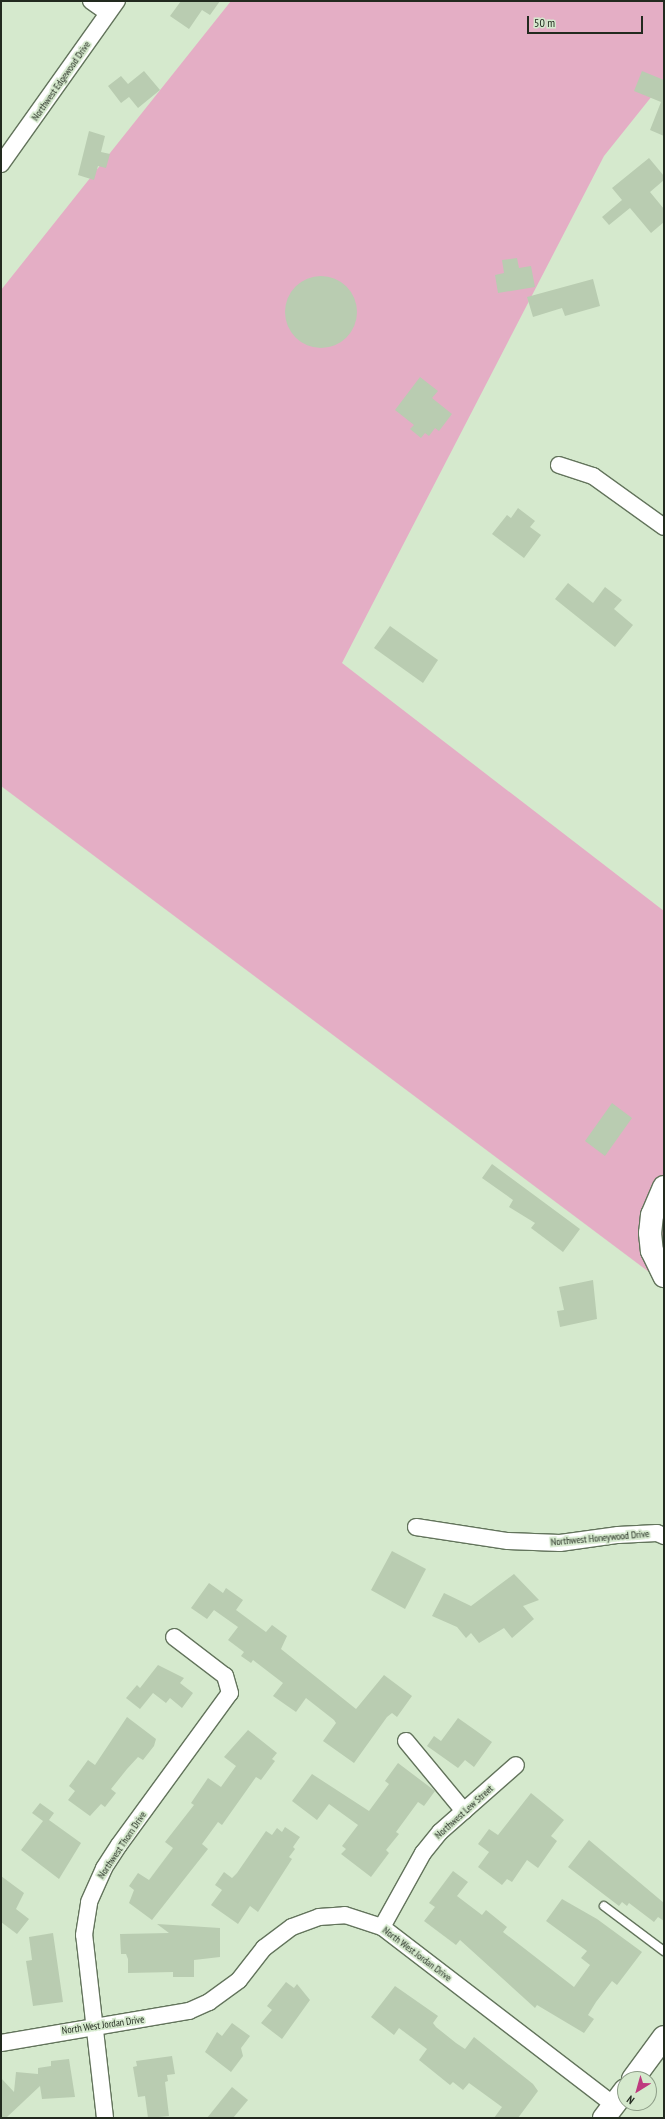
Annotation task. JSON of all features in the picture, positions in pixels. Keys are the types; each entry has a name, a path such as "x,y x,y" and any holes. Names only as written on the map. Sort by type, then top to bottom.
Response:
{"street":[{"name":"Northwest Edgewood Drive","path":"1,164 58,88 112,7 91,1"},
{"path":"559,465 593,476 664,527"},
{"path":"664,1187 652,1216 650,1233 652,1251 664,1276"},
{"name":"Northwest Honeywood Drive","path":"416,1527 508,1541 560,1543 618,1535 657,1533 664,1536"},
{"name":"Northwest Thorn Drive","path":"105,2118 96,2027 84,1935 96,1884 119,1846 230,1693 225,1676 174,1637"},
{"path":"406,1741 464,1811"},
{"name":"Northwest Lew Street","path":"382,1927 423,1853 464,1811 516,1765"},
{"name":"North West Jordan Drive","path":"1,2043 162,2017 209,2002 239,1980 275,1940 292,1927 319,1917 345,1915 382,1927 614,2104"},
{"path":"639,2071 664,2038"}],"lane":[{"path":"604,1906 664,1951"}],"shaded area":[{"path":"231,1 664,1 664,81 604,156 342,663 664,911 664,1268 657,1278 1,786 1,290"}],"building":[{"path":"181,1 220,1 210,15 202,10 189,29 170,16"},
{"path":"144,71 160,90 138,108 129,97 121,103 108,86 121,76 128,84"},
{"path":"642,71 664,80 664,136 650,130 661,102 634,91"},
{"path":"89,131 105,136 101,152 110,154 106,168 98,166 94,180 78,175"},
{"path":"649,158 664,176 664,180 650,192 664,209 664,222 651,233 630,208 609,225 602,217 622,200 612,188"},
{"path":"517,258 519,268 531,266 535,287 498,293 495,275 504,273 502,260"},
{"path":"314,276 328,276 335,278 347,286 355,298 357,312 355,326 347,338 335,346 328,348 314,348 307,346 295,338 287,326 285,319 285,305 287,298 295,286 307,278"},
{"path":"593,279 600,306 565,316 562,308 533,317 527,297"},
{"path":"420,377 438,391 432,398 452,414 439,431 435,428 429,436 425,433 421,438 410,429 414,425 395,410"},
{"path":"518,508 535,521 530,527 541,535 524,558 492,534 507,515 511,518"},
{"path":"568,583 593,603 605,587 622,600 614,609 633,625 615,647 555,599"},
{"path":"390,626 438,660 423,683 374,648"},
{"path":"612,1103 632,1118 605,1156 585,1141"},
{"path":"492,1164 580,1229 563,1252 531,1228 535,1223 509,1207 513,1200 482,1178"},
{"path":"593,1280 597,1319 560,1327 557,1311 564,1310 559,1287"},
{"path":"392,1551 426,1569 405,1609 371,1590"},
{"path":"514,1574 539,1600 523,1606 534,1619 512,1638 504,1628 479,1643 471,1633 466,1638 457,1627 432,1616 444,1593 471,1606"},
{"path":"209,1583 223,1593 226,1588 243,1600 236,1610 266,1632 272,1625 287,1636 281,1649 356,1709 384,1675 412,1696 397,1717 392,1713 387,1717 354,1763 323,1741 336,1723 334,1720 306,1698 296,1712 273,1696 283,1683 253,1660 251,1663 241,1656 244,1652 228,1640 238,1627 214,1610 207,1619 191,1608"},
{"path":"158,1665 184,1678 180,1683 193,1693 182,1708 170,1698 166,1703 153,1693 140,1709 126,1698 137,1685 140,1688"},
{"path":"127,1717 156,1739 154,1746 143,1760 138,1757 127,1769 111,1789 116,1793 105,1807 101,1804 90,1816 68,1800 75,1791 69,1786 88,1760 95,1765"},
{"path":"458,1718 492,1742 474,1767 465,1760 458,1768 427,1746 434,1736 441,1741"},
{"path":"248,1730 277,1753 272,1759 275,1761 261,1780 256,1777 222,1825 218,1822 202,1844 208,1849 152,1920 129,1903 134,1890 129,1886 138,1873 149,1880 173,1848 165,1842 194,1805 191,1803 208,1778 221,1787 236,1766 224,1757"},
{"path":"398,1763 435,1791 424,1806 418,1802 396,1832 399,1834 386,1850 389,1853 371,1877 341,1854 346,1849 342,1846 358,1825 329,1804 317,1820 292,1801 312,1774 369,1811 389,1784 385,1781"},
{"path":"531,1793 564,1820 551,1836 557,1841 538,1868 527,1860 512,1882 507,1879 502,1885 478,1867 489,1852 478,1844 489,1829 498,1835"},
{"path":"40,1803 54,1813 49,1820 81,1843 59,1879 21,1850 43,1821 32,1813"},
{"path":"285,1827 300,1837 293,1847 295,1849 289,1857 292,1859 258,1912 250,1906 238,1924 211,1905 222,1890 215,1885 224,1872 232,1878 237,1873 266,1831 272,1835 277,1828 282,1832"},
{"path":"589,1840 664,1903 664,1921 658,1917 654,1922 629,1903 627,1906 622,1902 619,1906 568,1867"},
{"path":"453,1871 468,1882 457,1896 482,1915 486,1910 507,1927 503,1932 574,1987 590,1965 581,1958 587,1951 546,1921 562,1899 597,1919 642,1952 617,1985 612,1981 596,2002 588,2015 594,2019 584,2033 537,2005 535,2008 460,1940 456,1945 424,1921 435,1907 429,1903"},
{"path":"1,1876 24,1893 16,1909 29,1919 17,1934 1,1922"},
{"path":"157,1924 220,1928 220,1957 194,1960 194,1977 173,1977 173,1972 128,1973 128,1959 126,1954 121,1954 120,1934 169,1933"},
{"path":"53,1933 63,2002 33,2006 26,1961 32,1960 29,1937"},
{"path":"286,1982 294,1988 297,1984 310,2000 282,2039 261,2023 272,2010 267,2006"},
{"path":"395,1986 438,2016 433,2023 456,2043 465,2049 474,2037 533,2084 538,2091 518,2118 494,2118 502,2107 469,2083 463,2090 453,2082 450,2085 419,2060 427,2049 399,2028 394,2035 371,2017"},
{"path":"232,2023 250,2036 241,2048 243,2056 231,2072 205,2052 217,2032 222,2036"},
{"path":"172,2056 175,2074 167,2075 168,2081 165,2082 169,2116 148,2118 145,2096 138,2097 133,2067 137,2066 136,2061"},
{"path":"69,2059 75,2097 42,2099 40,2086 6,2118 1,2118 1,2078 14,2092 16,2072 38,2074 38,2068 51,2066 51,2061"},
{"path":"232,2087 248,2100 233,2118 207,2118"}]}
